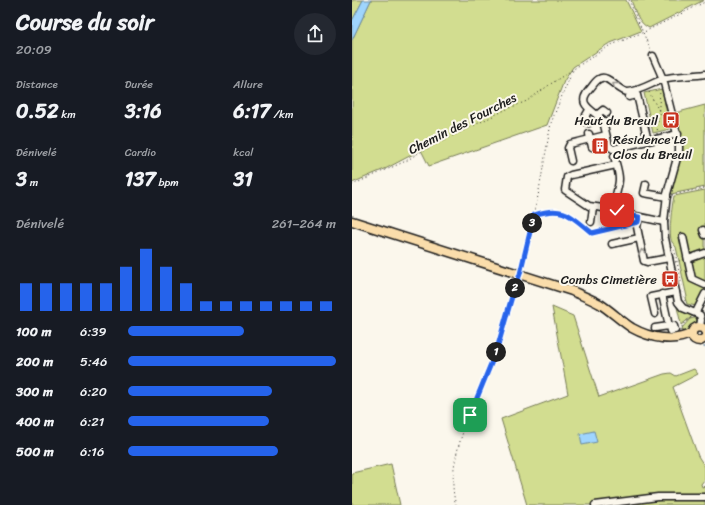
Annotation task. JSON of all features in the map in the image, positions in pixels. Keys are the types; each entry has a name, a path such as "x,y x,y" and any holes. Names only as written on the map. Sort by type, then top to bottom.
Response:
{"main road":[{"path":"352,221 572,291 601,305 632,328 649,336 665,338 686,336 692,333 695,328 702,329"},
{"path":"692,333 692,338 702,340"},
{"path":"677,336 702,340"}],"street":[{"path":"653,56 662,80 678,151 667,196 664,222 665,238 678,302 681,306 698,314 701,320 702,329"},
{"path":"675,135 613,149 611,148 606,135 603,121 589,110 585,104 584,98 599,79 606,78 624,91 629,92 662,80 705,74"},
{"path":"629,97 637,95 648,141"},
{"path":"589,110 585,118 586,122 589,123"},
{"path":"597,115 602,110 608,113"},
{"path":"571,161 568,148 570,144 590,136 606,135"},
{"path":"590,136 592,146"},
{"path":"614,156 619,179 615,202 617,210 621,214 638,220 664,222"},
{"path":"616,164 567,177 565,190 589,206 617,210"},
{"path":"646,184 644,193 667,196"},
{"path":"591,222 594,207"},
{"path":"638,220 637,227 644,260 647,262 669,258"},
{"path":"683,237 692,279 705,286"},
{"path":"612,244 639,238"},
{"path":"688,259 705,253"},
{"path":"667,315 654,316 651,297 676,292"},
{"path":"655,328 672,326 667,315 662,294"},
{"path":"698,314 705,294"},
{"path":"595,505 658,497 705,497"}],"path":[{"path":"629,0 653,56"},
{"name":"Chemin des Fourches","path":"352,185 406,161 420,152 507,108 527,101 574,68 609,46 644,32 705,2"},
{"path":"456,505 453,482 460,439 497,349 520,274 534,215 551,123 574,68"},
{"path":"657,139 662,80"},
{"path":"646,86 675,135"},
{"path":"667,196 705,188"},
{"path":"534,215 548,211 565,213 583,224 592,233 638,220"},
{"path":"670,244 673,247 686,304"},
{"path":"677,336 681,332 681,328 685,322 698,314"}],"green space":[{"path":"352,0 363,0 352,21"},
{"path":"371,0 626,0 641,31 608,44 573,67 564,81 547,125 429,166 421,150 387,168 352,183 352,40"},
{"path":"631,0 704,0 649,28 640,20"},
{"path":"662,89 670,129 653,133 644,93"},
{"path":"705,105 705,187 671,194 680,156 681,139 675,113"},
{"path":"705,190 705,294 696,306 687,304 685,298 687,297 676,247 672,243 670,233 672,206 674,196"},
{"path":"676,303 694,315 681,325 681,324"},
{"path":"552,307 573,316 599,397 664,374 671,373 676,376 694,369 698,374 673,387 698,456 705,467 705,479 701,484 702,487 705,486 705,505 527,505 501,419 568,394"},
{"path":"697,318 696,323 689,332 683,333 682,328 690,319"},
{"path":"391,464 400,505 352,505 352,473"}],"water":[{"path":"363,0 371,0 352,40 352,21"},
{"path":"594,431 597,442 582,445 580,434"}],"place":[{"name":"Haut du Breuil","path":"671,120"},
{"name":"Résidence Le Clos du Breuil","path":"600,146"},
{"name":"Combs Cimetière","path":"670,279"}],"route":[{"path":"470,415 497,349 520,274 534,215 548,211 565,213 583,224 592,233 638,222 639,217 621,214 617,210"}]}
